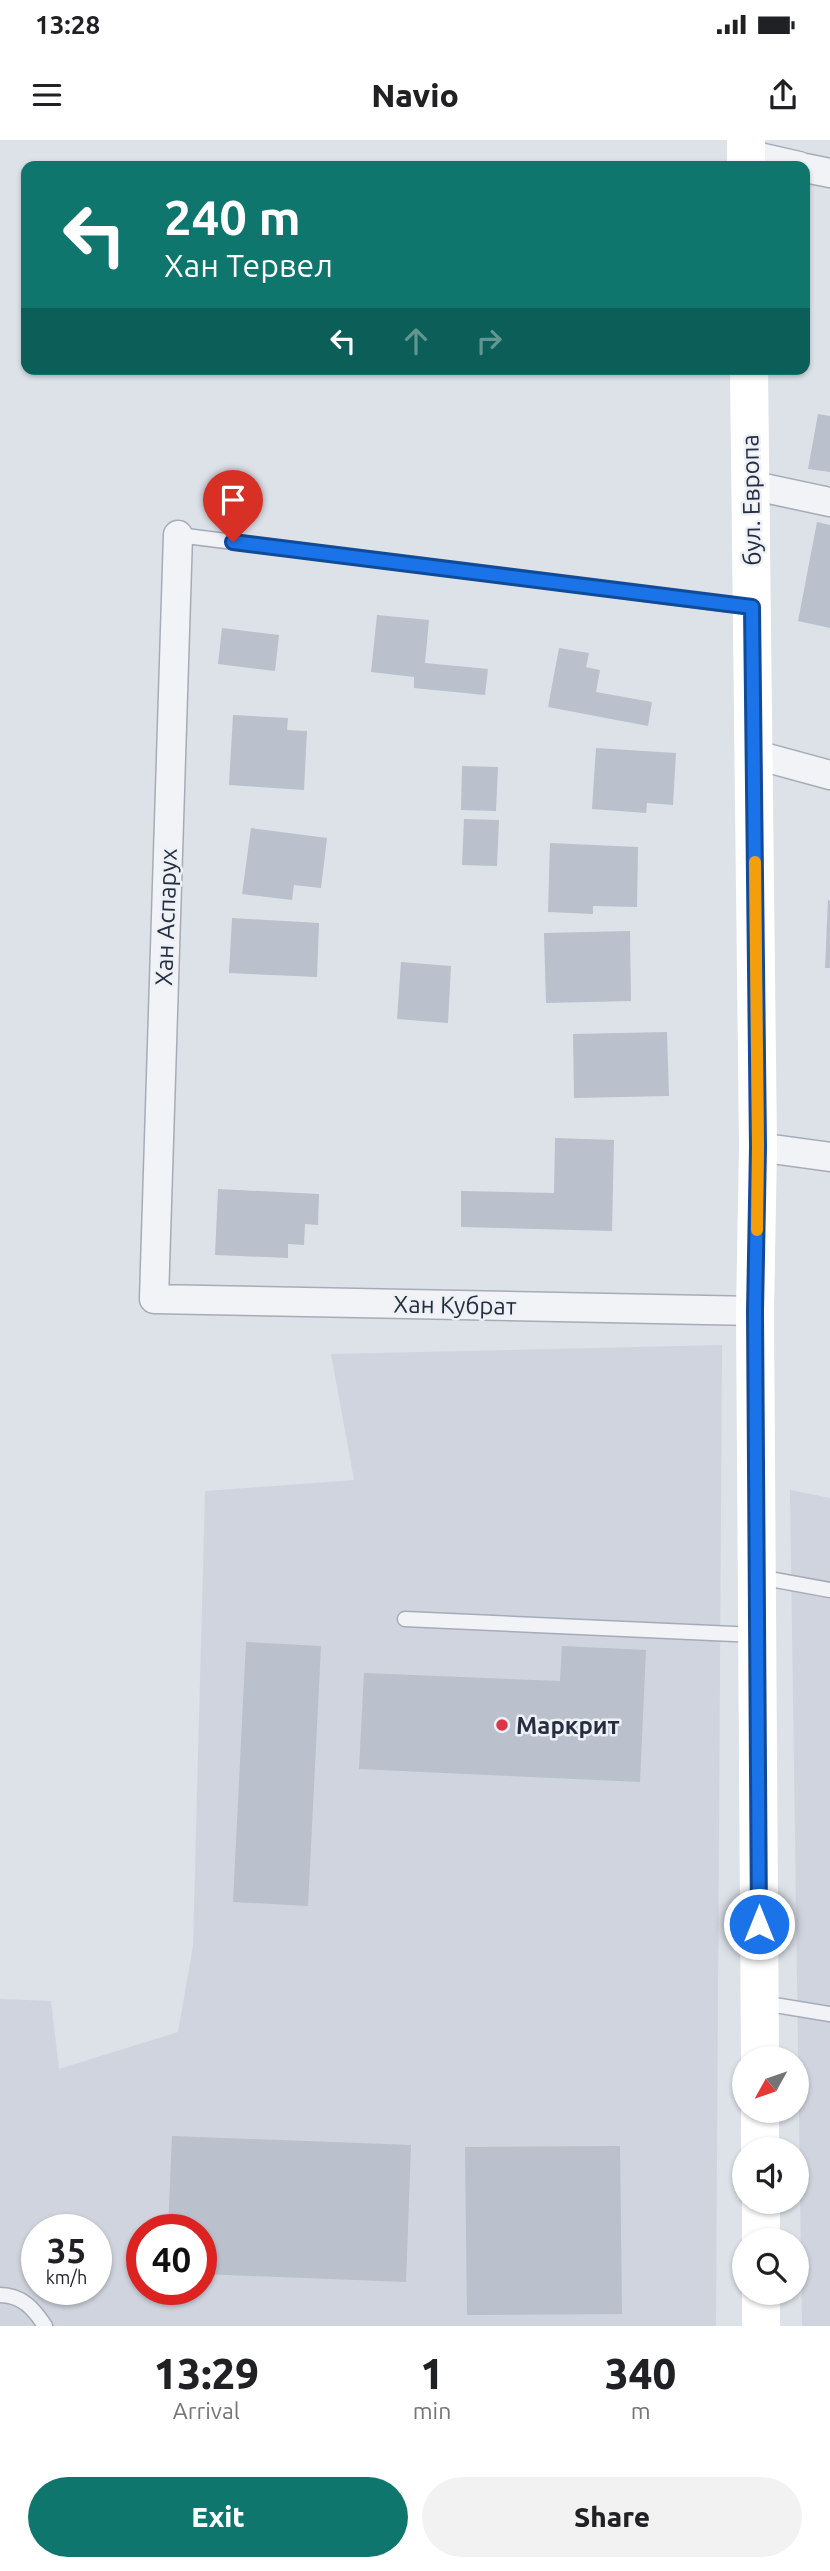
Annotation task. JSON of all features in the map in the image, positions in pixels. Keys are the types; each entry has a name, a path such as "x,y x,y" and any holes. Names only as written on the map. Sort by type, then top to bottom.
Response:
{"street":[{"path":"746,154 777,161"},
{"path":"810,169 830,173"},
{"name":"бул. Европа","path":"749,375 758,1147 755,1311 760,2046"},
{"path":"750,485 830,502"},
{"name":"Хан Аспарух","path":"154,1299 178,535"},
{"path":"754,754 830,775"},
{"path":"758,1147 830,1157"},
{"name":"Хан Кубрат","path":"154,1299 755,1311"},
{"path":"761,2305 761,2326"}],"lane":[{"path":"178,535 752,607"},
{"path":"757,1577 830,1590"},
{"path":"404,1619 757,1635"},
{"path":"760,2003 830,2014"},
{"path":"0,2295 8,2295 33,2307 45,2326"}],"shaded area":[{"path":"722,1345 716,2326 0,2326 0,1999 51,2001 59,2069 178,2032 193,1946 205,1491 354,1480 331,1354"},
{"path":"790,1490 830,1498 830,2326 802,2326 802,2305 809,2305 809,2228 801,2228 800,2214 809,2214 809,2137 799,2137 799,2123 809,2123 809,2046 798,2046"}],"building":[{"path":"818,414 830,416 830,472 808,469"},
{"path":"817,522 830,525 830,628 798,621"},
{"path":"377,615 429,620 425,663 488,669 485,695 414,688 414,677 371,672"},
{"path":"222,628 279,635 275,671 218,664"},
{"path":"559,648 589,653 586,667 600,670 596,692 652,702 648,726 548,707"},
{"path":"233,715 288,718 287,730 307,731 304,790 229,785"},
{"path":"596,748 676,753 673,805 647,803 646,813 592,809"},
{"path":"462,766 498,767 496,811 461,810"},
{"path":"464,819 499,820 497,866 462,865"},
{"path":"251,828 327,838 321,888 294,885 292,900 242,894"},
{"path":"550,843 638,847 637,907 593,906 593,914 548,912"},
{"path":"828,900 830,968 825,968"},
{"path":"232,918 319,923 317,977 229,973"},
{"path":"630,931 631,1001 546,1003 544,933"},
{"path":"401,962 451,966 448,1023 397,1019"},
{"path":"667,1032 669,1096 574,1098 573,1034"},
{"path":"555,1138 614,1140 612,1231 461,1227 461,1191 554,1193"},
{"path":"218,1189 319,1194 318,1225 305,1224 304,1245 288,1244 288,1258 215,1255"},
{"path":"246,1642 321,1646 308,1906 233,1902"},
{"name":"Маркрит","path":"562,1646 646,1650 640,1782 359,1769 364,1673 560,1681"},
{"path":"172,2136 411,2145 406,2282 217,2275 217,2214 169,2214"},
{"path":"620,2146 622,2314 467,2315 465,2147"}],"slow traffic":[{"path":"755,862 757,1230"}],"place":[{"name":"Маркрит","path":"502,1725"}],"route":[{"path":"233,542 752,607 758,1147 755,1311 759,1924"}]}
